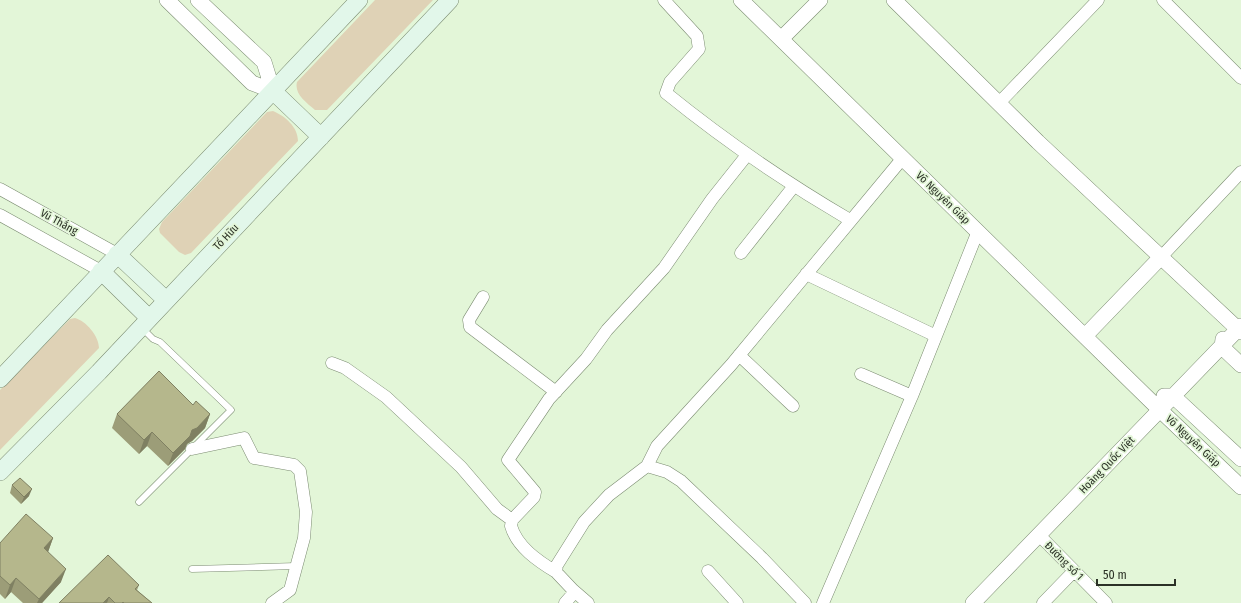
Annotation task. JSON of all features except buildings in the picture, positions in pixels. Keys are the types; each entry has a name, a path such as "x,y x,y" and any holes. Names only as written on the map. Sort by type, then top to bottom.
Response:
{"main road":[{"path":"4,370 101,271 359,0"},
{"name":"Tố Hữu","path":"0,472 145,323 450,0"},
{"path":"273,91 321,137"},
{"path":"117,254 166,300"},
{"path":"101,271 145,323"}],"street":[{"path":"167,0 252,83 273,91"},
{"path":"198,0 264,62 273,91"},
{"path":"664,0 698,36 699,49 670,82 666,94 747,155 850,220"},
{"name":"Võ Nguyên Giáp","path":"741,0 1145,396 1241,487"},
{"path":"781,40 820,0"},
{"path":"894,0 999,103 1226,318 1240,329"},
{"path":"999,103 1098,0"},
{"path":"1163,0 1241,78"},
{"path":"213,44 229,29"},
{"path":"588,603 556,572 536,559 518,540 511,526 512,520 534,497 535,492 508,460 556,392 586,359 606,330 664,268 712,199 747,155"},
{"path":"556,572 564,552 584,522 609,495 647,466 656,446 739,355 902,158"},
{"path":"1084,336 1241,172"},
{"path":"741,253 794,186"},
{"name":"Vũ Thắng","path":"0,189 117,254"},
{"name":"Vũ Thắng","path":"0,215 101,271"},
{"path":"823,603 912,396 978,231"},
{"path":"806,274 936,336"},
{"path":"483,297 469,320 470,327 556,392"},
{"path":"1226,318 1222,347 1241,366"},
{"name":"Hoàng Quốc Việt","path":"973,603 1173,396 1240,329"},
{"path":"739,355 793,406"},
{"path":"332,363 344,368 386,397 461,467 497,509 512,520"},
{"path":"861,374 912,396"},
{"name":"Võ Nguyên Giáp","path":"1145,396 1173,396 1241,459"},
{"path":"192,449 244,438 254,458 298,467 304,489 306,512 304,538 290,590 272,603"},
{"path":"647,466 667,472 681,481 762,558 805,603"},
{"name":"Đường số 1","path":"1038,535 1101,601"},
{"path":"708,571 737,603"},
{"path":"1043,603 1074,571"},
{"path":"565,603 572,595 573,590"}],"lane":[{"path":"139,502 231,410 160,342 153,339 145,323"},
{"path":"192,569 296,566"}],"shaded area":[{"path":"375,0 433,0 327,110 315,110 299,94 297,90 297,82"},
{"path":"273,111 290,123 296,131 298,141 191,253 185,255 179,252 160,233 159,229 162,222 267,112"},
{"path":"75,318 83,322 91,330 97,339 99,348 0,450 0,390 70,319"}]}
